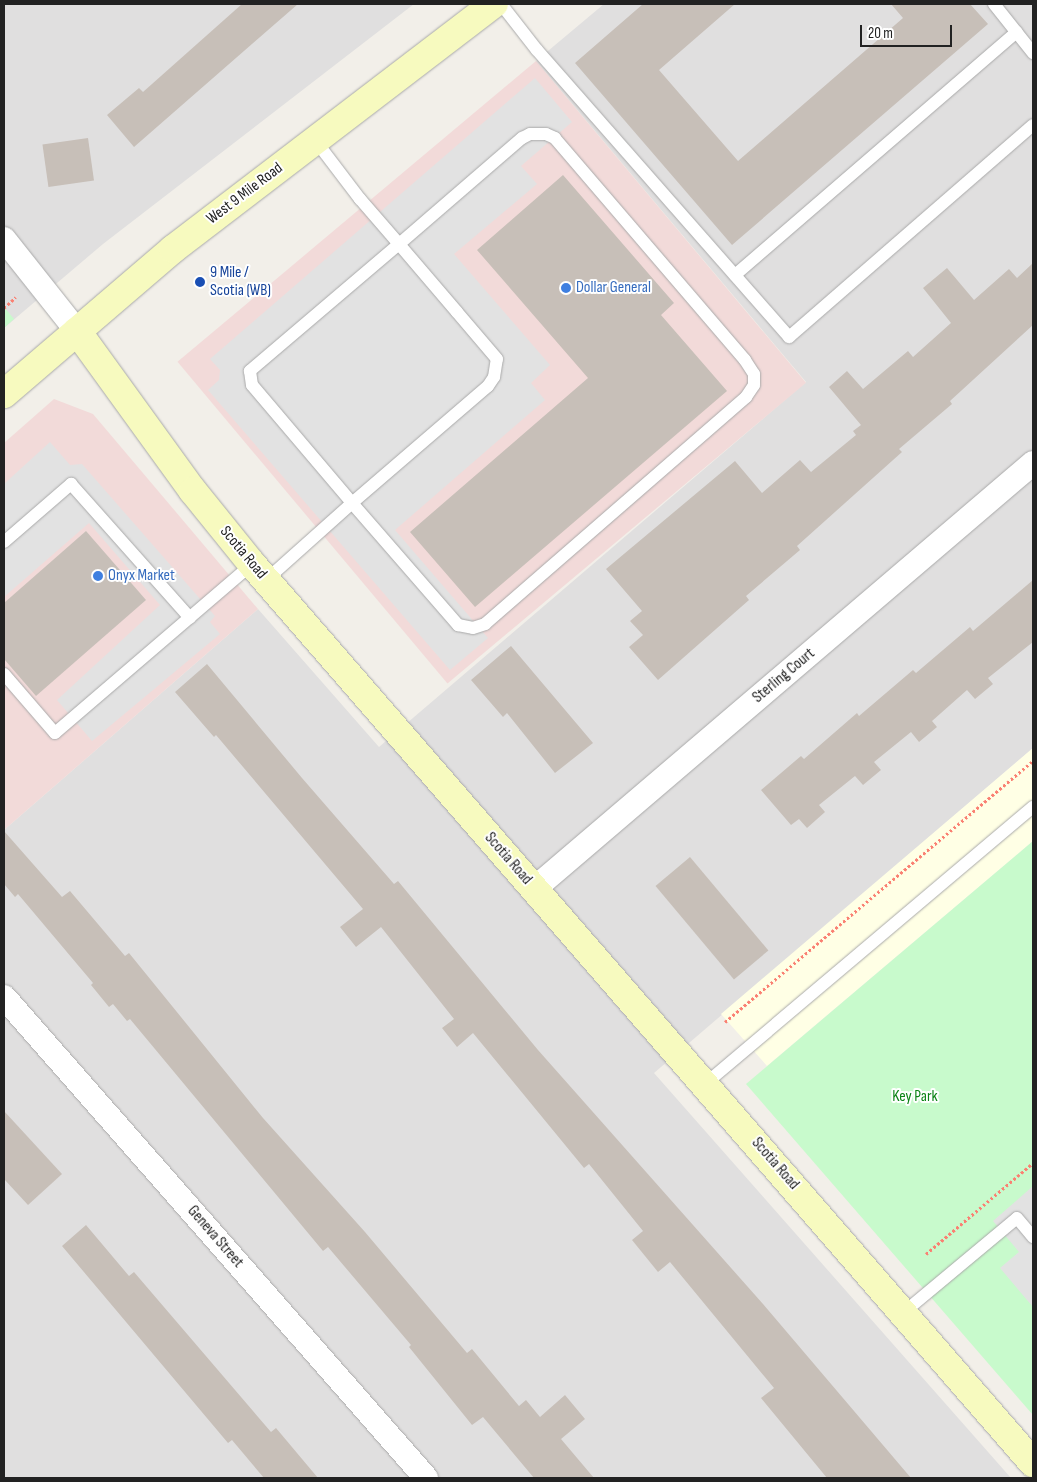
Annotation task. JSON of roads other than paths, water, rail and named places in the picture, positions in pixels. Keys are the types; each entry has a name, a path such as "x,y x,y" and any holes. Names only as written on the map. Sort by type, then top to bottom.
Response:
{"street":[{"name":"West 9 Mile Road","path":"4,394 173,249 491,5"},
{"name":"Scotia Road","path":"4,239 77,331 192,491 259,572 1033,1463"},
{"name":"Sterling Court","path":"534,889 1033,463"},
{"name":"Geneva Street","path":"4,997 426,1478"}],"lane":[{"path":"994,4 1033,53"},
{"path":"491,5 537,50 789,337 1033,125"},
{"path":"735,275 1016,32"},
{"path":"546,134 555,138 745,360 754,374 754,385 746,397 485,624 473,628 458,625 352,503 252,385 250,371 522,138 546,134"},
{"path":"4,674 56,733 190,618 259,572 352,503 488,386 494,377 497,359 399,244 315,140"},
{"path":"4,542 70,484 190,618"},
{"path":"705,1084 1033,807"},
{"path":"904,1313 1017,1218 1033,1237"}],"place":[{"name":"9 Mile / Scotia (WB)","path":"200,282"},
{"name":"Dollar General","path":"566,288"},
{"name":"Onyx Market","path":"98,576"}],"park label":[{"name":"Key Park","path":"915,1097"}]}
